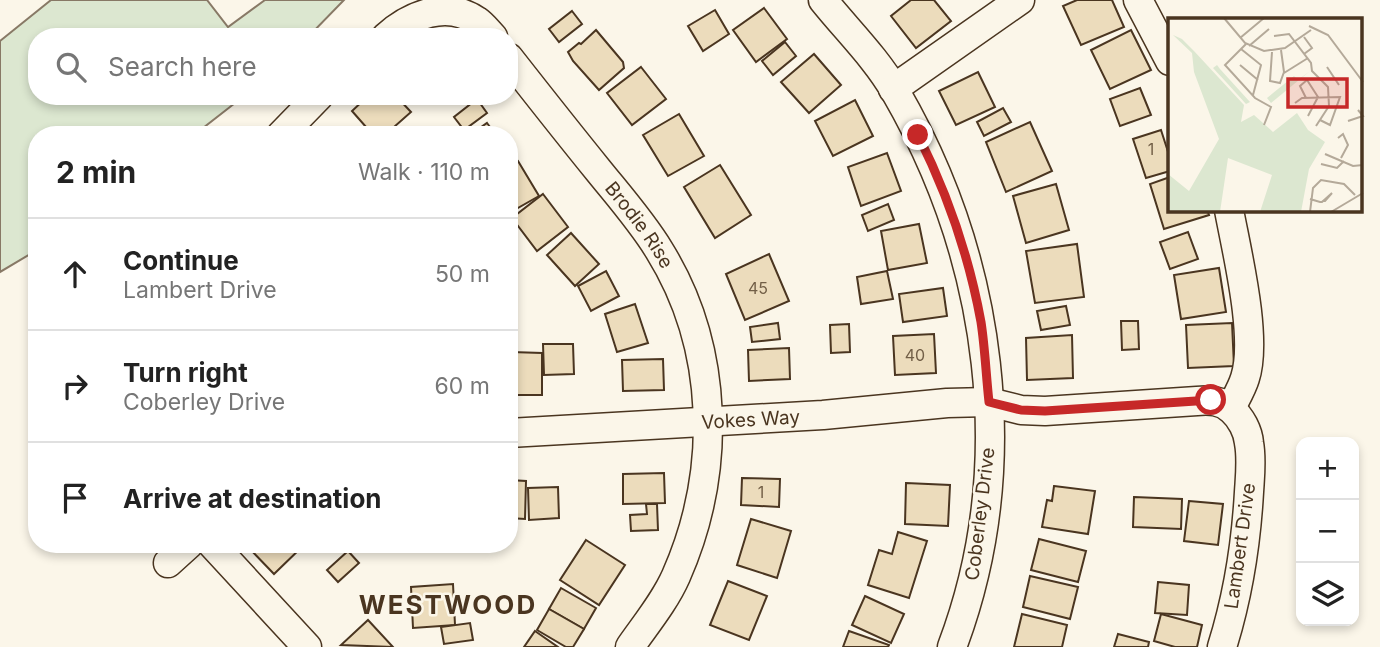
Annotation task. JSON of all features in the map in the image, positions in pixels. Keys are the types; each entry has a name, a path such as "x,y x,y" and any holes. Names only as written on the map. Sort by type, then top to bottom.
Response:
{"street":[{"name":"Coberley Drive","path":"823,0 894,89 937,173 954,215 981,324 989,402 989,472 971,587 952,647"},
{"path":"894,89 1020,0"},
{"path":"1138,0 1168,57"},
{"path":"396,28 419,14 448,10 463,13 477,20 485,28"},
{"name":"Brodie Rise","path":"518,69 646,230 668,266 684,300 698,345 707,388 705,486 695,526 675,579 631,647"},
{"path":"290,126 310,105"},
{"path":"989,402 1021,410 1045,411 1211,400 1231,408 1245,379 1249,340 1229,212"},
{"name":"Vokes Way","path":"518,432 989,402"},
{"name":"Lambert Drive","path":"1222,647 1241,572 1247,525 1250,461 1250,443 1246,430 1231,408"},
{"path":"168,563 179,553"},
{"path":"220,553 307,647"}],"green space":[{"path":"51,0 207,0 228,27 265,0 344,0 317,28 28,28 28,105 232,105 206,126 28,126 28,255 0,272 0,41"}],"building":[{"path":"911,0 934,0 951,21 916,48 891,16"},
{"path":"1077,0 1112,0 1124,27 1081,45 1063,6"},
{"path":"764,8 787,39 756,62 733,30"},
{"path":"715,10 729,34 703,51 688,26"},
{"path":"572,11 582,24 559,42 549,29"},
{"path":"596,30 623,62 624,68 599,90 568,52"},
{"path":"1131,30 1151,70 1110,89 1091,50"},
{"path":"785,42 796,56 773,75 762,61"},
{"path":"814,54 841,85 809,113 781,82"},
{"path":"641,67 666,99 632,125 607,93"},
{"path":"978,72 995,107 956,125 939,91"},
{"path":"1140,88 1151,115 1120,126 1110,99"},
{"path":"855,100 873,136 833,156 815,121"},
{"path":"358,105 404,105 411,112 395,126 365,126 352,111"},
{"path":"469,105 481,105 487,113 469,126 461,126 454,117"},
{"path":"1003,108 1011,122 984,136 977,122"},
{"path":"679,114 704,156 668,176 643,135"},
{"path":"1030,122 1052,171 1006,192 986,142"},
{"path":"1161,130 1168,152 1168,172 1146,178 1133,139"},
{"path":"887,153 901,191 861,206 848,167"},
{"path":"518,161 539,196 518,208"},
{"path":"720,165 751,215 715,238 684,187"},
{"path":"1168,178 1168,212 1208,212 1209,215 1164,229 1150,184"},
{"path":"1056,184 1069,230 1026,243 1013,196"},
{"path":"543,194 568,227 537,251 518,226 518,213"},
{"path":"888,204 894,220 868,231 862,215"},
{"path":"919,224 927,263 888,270 881,231"},
{"path":"1188,232 1198,259 1170,269 1160,242"},
{"path":"571,233 599,264 575,286 547,255"},
{"path":"1077,244 1084,297 1035,303 1026,251"},
{"path":"769,254 789,301 745,320 726,274"},
{"path":"1219,268 1226,312 1181,319 1174,275"},
{"path":"606,271 619,296 591,311 578,286"},
{"path":"887,271 893,299 861,304 857,277"},
{"path":"943,288 947,316 903,322 899,294"},
{"path":"635,304 648,343 617,352 605,314"},
{"path":"1066,306 1070,325 1041,330 1037,311"},
{"path":"1121,321 1138,321 1139,349 1122,350"},
{"path":"778,323 780,339 752,342 750,327"},
{"path":"1232,323 1234,366 1188,368 1186,325"},
{"path":"849,324 850,352 831,353 830,325"},
{"path":"934,334 936,373 895,375 893,336"},
{"path":"1072,335 1073,378 1027,380 1026,338"},
{"path":"543,344 573,344 574,374 544,375"},
{"path":"789,348 790,379 749,381 748,350"},
{"path":"518,352 542,353 542,395 518,395"},
{"path":"663,359 664,390 623,391 622,360"},
{"path":"664,473 665,503 623,504 623,474"},
{"path":"742,478 780,479 779,507 741,505"},
{"path":"518,481 526,481 525,519 518,519"},
{"path":"906,483 950,485 948,526 905,524"},
{"path":"1054,486 1095,491 1088,534 1042,527 1047,500 1052,501"},
{"path":"558,487 559,518 529,520 528,488"},
{"path":"1134,497 1182,499 1181,529 1133,527"},
{"path":"1189,501 1223,504 1218,545 1184,541"},
{"path":"646,504 657,504 658,530 631,531 630,515 647,514"},
{"path":"751,519 791,531 777,578 737,565"},
{"path":"898,532 927,541 909,598 868,585 879,550 892,554"},
{"path":"1039,539 1086,551 1078,582 1031,570"},
{"path":"586,540 625,565 599,605 560,580"},
{"path":"254,553 296,553 274,574"},
{"path":"346,553 350,553 359,563 338,582 327,570"},
{"path":"1030,576 1078,587 1070,619 1023,607"},
{"path":"728,581 767,596 749,640 710,625"},
{"path":"1158,582 1189,585 1187,615 1155,613"},
{"path":"453,584 455,625 413,628 411,587"},
{"path":"561,588 596,608 584,629 549,609"},
{"path":"865,596 904,614 891,643 852,625"},
{"path":"549,609 584,629 573,647 566,647 537,630"},
{"path":"1022,614 1067,625 1062,647 1014,647"},
{"path":"1161,614 1202,625 1197,647 1175,647 1154,641"},
{"path":"368,620 393,647 341,645"},
{"path":"470,623 473,640 444,644 441,627"},
{"path":"535,631 558,647 524,647"},
{"path":"849,631 889,645 843,647"},
{"path":"1118,634 1149,642 1148,647 1114,647"}],"district":[{"name":"WESTWOOD","path":"448,604"}],"route":[{"path":"918,135 954,215 967,260 981,324 989,402 1021,410 1045,411 1211,400"}]}
